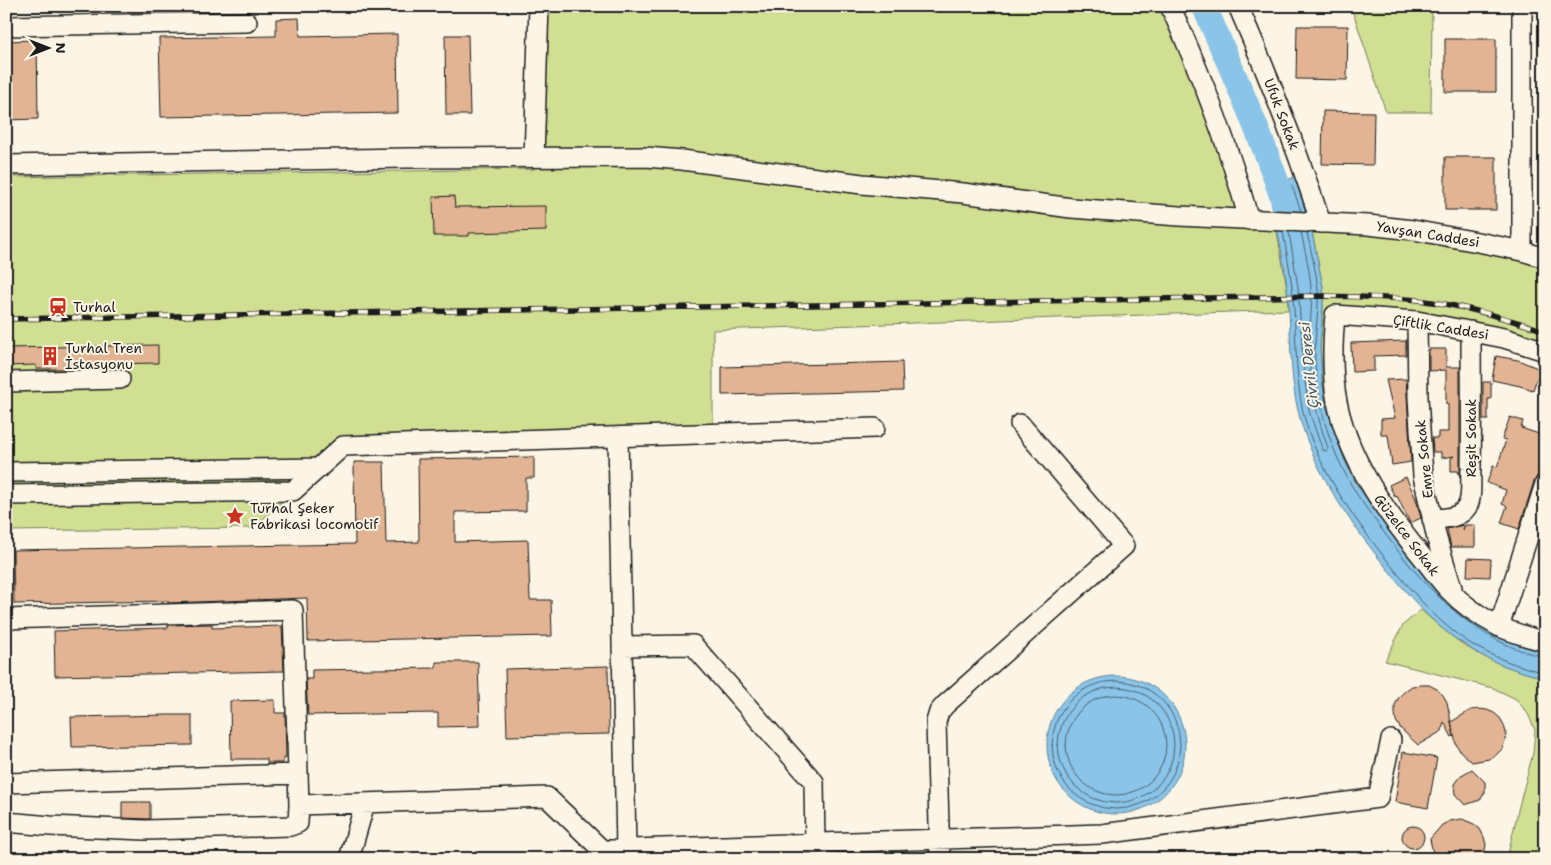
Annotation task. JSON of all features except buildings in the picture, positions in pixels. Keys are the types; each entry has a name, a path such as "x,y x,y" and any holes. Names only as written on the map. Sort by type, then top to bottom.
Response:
{"street":[{"path":"534,157 539,6"},
{"path":"1170,6 1197,67 1216,114 1236,173 1257,220"},
{"name":"Ufuk Sokak","path":"1238,6 1254,42 1298,157 1315,222"},
{"path":"1522,6 1522,251"},
{"path":"6,26 247,22"},
{"path":"6,164 638,157 682,160 862,184 1015,199 1071,208"},
{"path":"6,177 646,169 870,197 1014,209 1071,208"},
{"name":"Yavşan Caddesi","path":"1071,208 1368,225 1413,230 1522,251 1545,258"},
{"name":"Çiftlik Caddesi","path":"1335,315 1417,321 1470,330 1545,351"},
{"name":"Güzelce Sokak","path":"1335,315 1334,381 1340,412 1359,465 1394,522 1449,591 1475,612 1499,627 1545,642"},
{"name":"Emre Sokak","path":"1417,321 1421,452 1424,476 1432,519 1454,595"},
{"name":"Reşit Sokak","path":"1432,519 1456,516 1463,512 1468,505 1472,447 1470,330"},
{"path":"6,382 120,379"},
{"path":"940,859 936,722 940,712 945,705 1124,546 1020,424"},
{"path":"6,495 293,491 343,446 875,428"},
{"path":"618,437 626,849"},
{"path":"6,472 319,468"},
{"path":"1499,627 1545,484"},
{"path":"6,619 292,610 299,805 298,823 290,826 145,830 6,822"},
{"path":"622,646 693,645 814,782 816,843"},
{"path":"299,805 547,797 602,850 730,852 816,843 1102,834 1378,798 1391,740"},
{"path":"6,783 298,774"},
{"path":"349,859 365,803"}],"green space":[{"path":"539,6 1170,6 1249,220 1275,221 1287,288 1288,310 713,330 713,434 343,446 253,528 6,531 6,177 534,169"},
{"path":"1351,6 1432,6 1431,112 1386,112"},
{"path":"1310,222 1545,258 1545,341 1506,329 1418,311 1335,306 1348,438 1449,591 1545,642 1545,652 1518,644 1497,634 1437,589 1397,542 1357,485 1344,459 1326,406 1320,346 1323,287"},
{"path":"1421,610 1450,635 1475,652 1505,666 1545,678 1545,859 1507,859 1533,753 1535,730 1528,714 1516,699 1493,688 1385,661 1403,625"}],"water":[{"path":"1295,177 1312,232 1323,287 1320,346 1322,381 1326,406 1344,459 1357,485 1397,542 1437,589 1497,634 1518,644 1545,652 1545,678 1513,669 1474,651 1454,638 1426,614 1379,559 1351,521 1326,481 1315,459 1299,415 1293,383 1287,287 1268,187"},
{"path":"1116,676 1142,681 1165,696 1180,719 1185,745 1180,771 1165,794 1142,809 1116,814 1090,809 1067,794 1052,771 1047,745 1052,719 1067,696 1090,681"}],"waterway":[{"name":"Çivril Deresi","path":"1204,6 1259,135 1288,215"}],"railway":[{"path":"6,319 1325,296 1395,298 1434,302 1482,312 1545,331"}],"place":[{"name":"Turhal","path":"58,307"},
{"name":"Turhal Tren İstasyonu","path":"50,356"},
{"name":"Turhal Şeker Fabrikasi locomotif","path":"235,516"}]}
